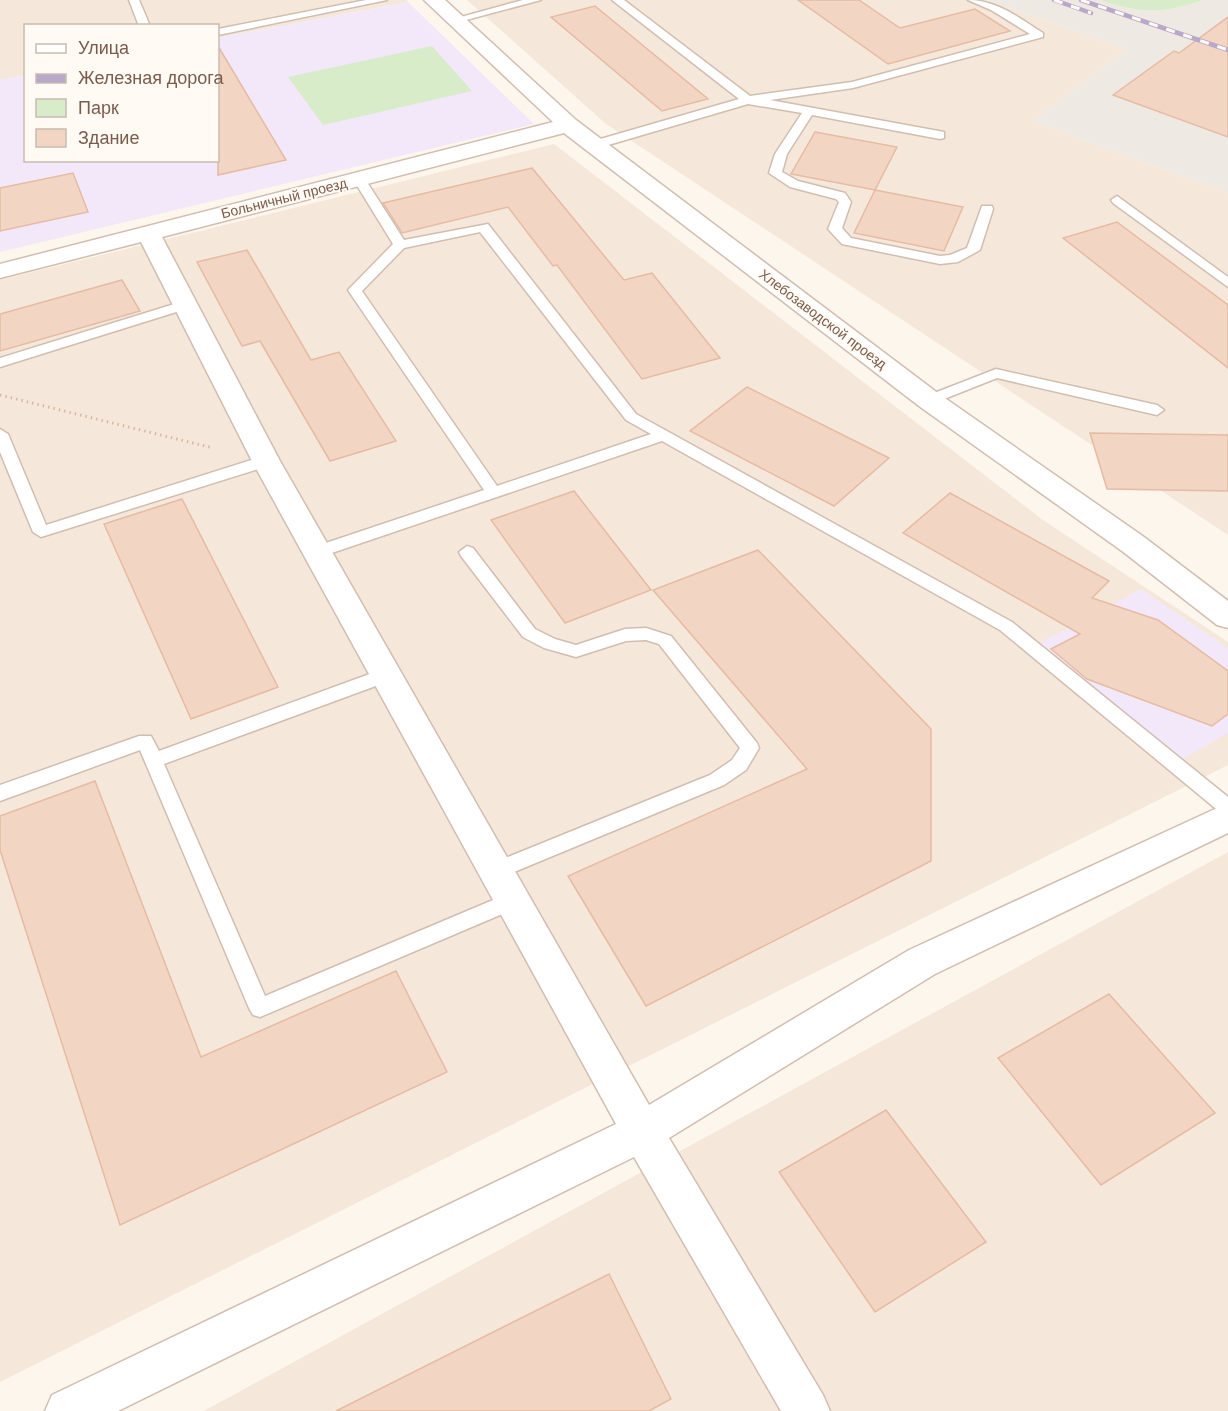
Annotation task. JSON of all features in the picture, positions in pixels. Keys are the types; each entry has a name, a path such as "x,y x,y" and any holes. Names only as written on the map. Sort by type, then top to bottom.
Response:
{"street":[{"name":"Хлебозаводской проезд","path":"434,0 568,125 929,400 1133,544 1228,617"},
{"name":"Больничный проезд","path":"0,271 568,125"},
{"path":"148,232 266,461 495,871 642,1132 807,1411"},
{"path":"68,1411 642,1132 922,962 1228,817"}],"lane":[{"path":"135,0 144,24"},
{"path":"309,0 320,12"},
{"path":"219,32 382,0"},
{"path":"455,20 536,0"},
{"path":"617,0 748,100 940,135"},
{"path":"594,145 748,100 853,85 1039,35 995,8 973,0"},
{"path":"809,111 781,154 774,172 794,184 842,196 845,202 835,229 847,241 940,260 953,259 973,250 987,209"},
{"path":"359,179 400,245"},
{"path":"1117,200 1228,283"},
{"path":"494,493 356,290 400,245 483,227 631,417 1006,626 1228,808"},
{"path":"0,363 184,305"},
{"path":"929,400 996,373 1157,410"},
{"path":"0,434 41,532 266,461"},
{"path":"317,552 664,435"},
{"path":"467,552 530,633 550,644 576,651 625,635 646,633 665,640 750,748 739,765 717,780 495,871"},
{"path":"153,761 386,675"},
{"path":"0,794 145,741 260,1008 512,901"}],"path":[{"path":"0,395 266,461"}],"shaded area":[{"path":"0,0 406,0 408,2 219,38 219,24 24,24 24,75 0,80"},
{"path":"467,0 987,0 1127,49 1033,121 1228,193 1228,535 606,124"},
{"path":"987,0 1228,0 1228,193 1033,121 1127,49"},
{"path":"408,2 534,124 0,252 0,80 24,75 24,162 219,162 219,38"},
{"path":"554,144 1043,520 1228,642 1228,765 0,1382 0,280"},
{"path":"1141,589 1228,648 1228,733 1179,761 1038,644"},
{"path":"1228,852 1228,1411 204,1411"}],"green space":[{"path":"1101,0 1201,1 1162,10 1140,10"},
{"path":"432,46 472,91 323,125 288,77"}],"building":[{"path":"798,0 859,0 900,28 975,9 1010,31 888,64"},
{"path":"595,6 708,99 662,111 551,17"},
{"path":"1228,17 1228,137 1113,95 1174,51 1179,53"},
{"path":"219,48 286,160 218,175 219,162"},
{"path":"815,132 897,147 875,190 791,174"},
{"path":"532,168 624,280 652,273 720,358 642,379 557,265 553,266 508,207 402,233 383,203"},
{"path":"73,173 88,212 0,231 0,188"},
{"path":"875,190 963,207 944,251 854,233"},
{"path":"1117,222 1228,305 1228,368 1063,238"},
{"path":"247,250 311,360 339,352 396,441 330,461 260,341 242,346 197,262"},
{"path":"122,280 140,311 0,351 0,314"},
{"path":"747,387 889,458 834,506 690,431"},
{"path":"1090,433 1228,435 1228,491 1107,489"},
{"path":"574,491 651,590 565,623 491,520"},
{"path":"950,493 1109,581 1092,598 1158,620 1228,671 1228,714 1212,726 1087,679 1051,649 1080,634 903,533"},
{"path":"182,499 278,687 191,719 104,524"},
{"path":"758,550 931,729 931,861 646,1006 568,876 807,769 653,590"},
{"path":"95,781 201,1057 396,971 447,1072 120,1225 0,850 0,816"},
{"path":"1109,994 1215,1113 1101,1185 998,1058"},
{"path":"886,1110 986,1242 875,1312 779,1172"},
{"path":"609,1274 671,1399 649,1411 336,1411"}],"railway":[{"path":"1054,0 1091,13"},
{"path":"1081,0 1228,50"}]}
